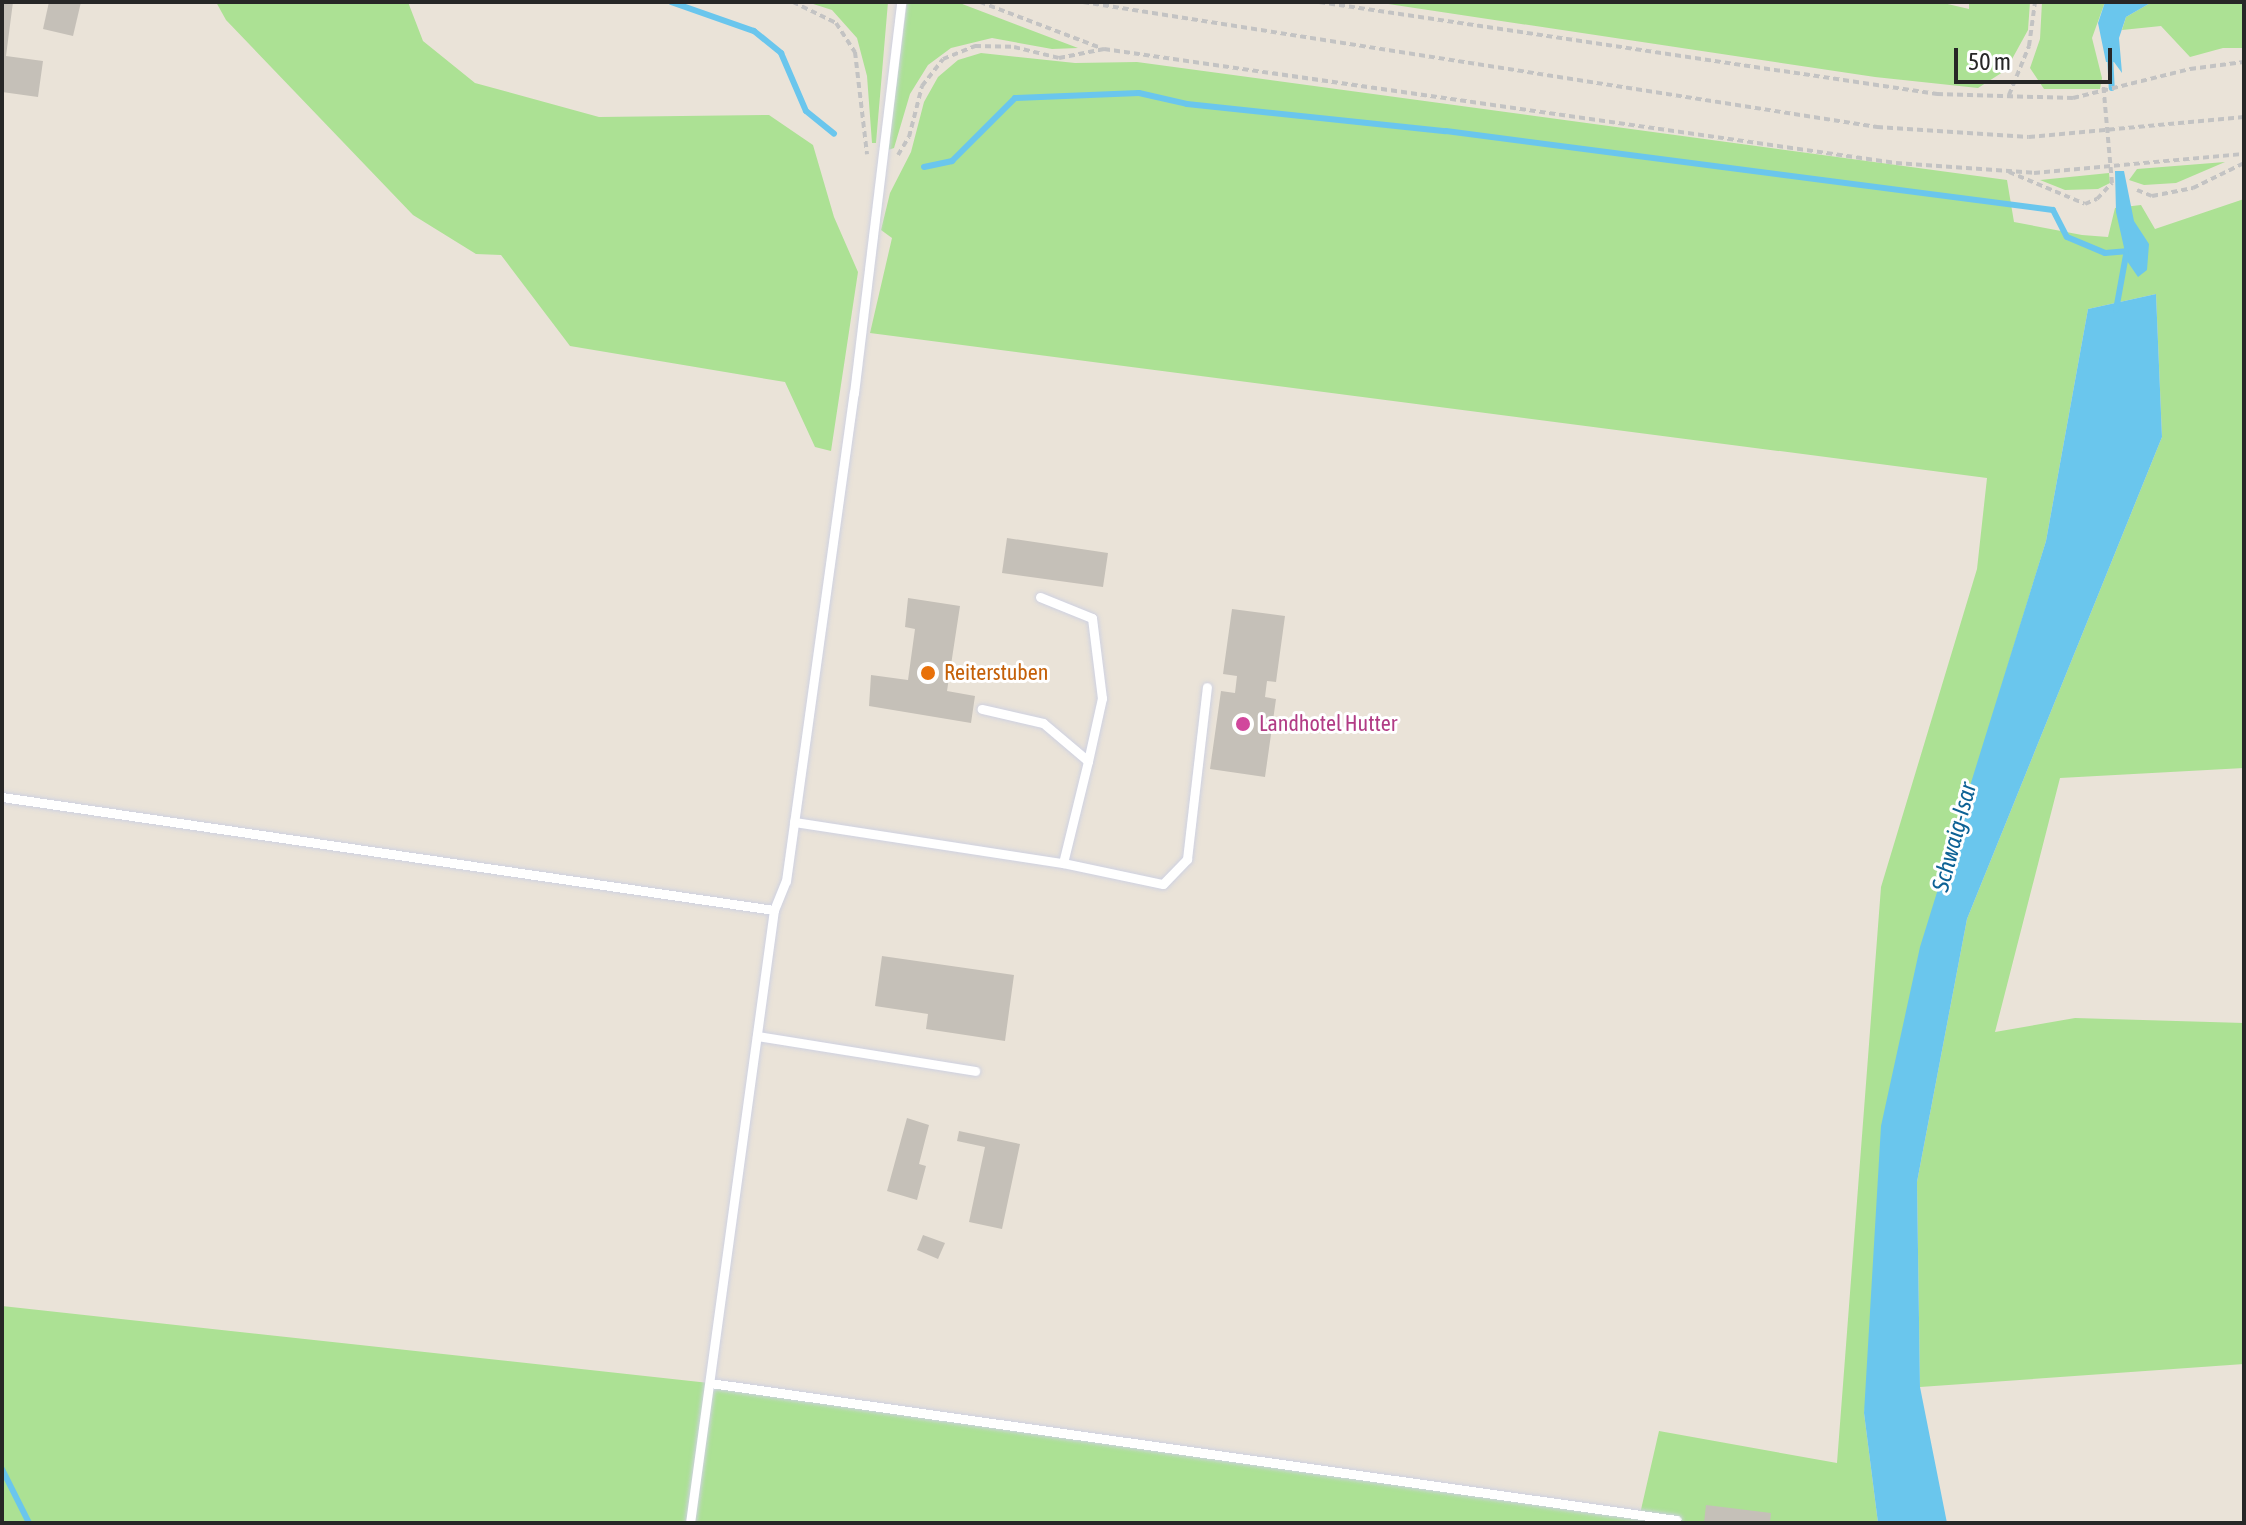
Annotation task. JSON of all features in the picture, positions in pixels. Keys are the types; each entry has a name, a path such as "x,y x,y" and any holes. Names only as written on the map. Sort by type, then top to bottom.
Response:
{"lane":[{"path":"690,1523 774,910 786,881 880,183 901,2"},
{"path":"1040,597 1092,618 1102,698 1063,863"},
{"path":"794,822 1063,863 1163,884 1187,859 1207,687"},
{"path":"982,709 1043,723 1088,761"},
{"path":"2,797 774,910"},
{"path":"757,1036 975,1071"},
{"path":"710,1383 1676,1520"}],"path":[{"path":"793,2 836,23 855,52 863,143 868,156"},
{"path":"980,2 1104,49 1896,163 2006,171 2110,166 2244,154"},
{"path":"1083,2 1877,127 2029,137 2244,117"},
{"path":"1319,2 1937,94 2073,98 2104,93 2190,69 2244,62"},
{"path":"2009,95 2029,46 2035,2"},
{"path":"880,183 909,137 922,86 943,59 975,46 1014,47 1059,58 1104,49"},
{"path":"2006,171 2085,204 2112,183 2103,83"},
{"path":"2137,190 2152,196 2193,188 2244,163"}],"green space":[{"path":"216,2 408,2 423,41 475,83 599,117 769,115 813,145 834,217 858,272 831,451 815,447 785,382 570,346 501,255 476,254 413,215 226,20"},
{"path":"807,2 888,2 876,143 872,143 867,76 857,38 832,10"},
{"path":"907,2 957,2 1078,48 1052,49 992,38 951,48 928,65 910,94 894,148 888,150"},
{"path":"1375,2 1939,2 1969,9 1969,2 2030,2 2028,30 2006,70 1978,88 1875,77"},
{"path":"2042,2 2105,2 2092,38 2102,78 2100,89 2044,89 2030,68 2040,39"},
{"path":"2152,2 2244,2 2244,48 2223,48 2190,57 2161,26 2122,30 2126,17"},
{"path":"981,53 1075,63 1137,62 2007,180 2014,222 2082,235 2108,237 2115,208 2141,205 2155,229 2244,199 2244,768 2060,778 1995,1032 2075,1018 2244,1023 2244,1364 1920,1387 1917,1182 1967,919 2162,437 2156,294 2088,309 2046,541 1979,760 1864,1413 1878,1523 2,1523 2,1306 709,1383 1640,1514 1659,1431 1837,1463 1881,887 1977,569 1987,478 870,333 892,238 881,230 890,193 911,152 924,102 938,77 958,60"},
{"path":"2225,162 2176,183 2144,185 2129,180 2137,169"},
{"path":"2109,173 2110,183 2098,189 2065,190 2040,180"}],"water":[{"path":"2105,2 2152,2 2126,17 2119,38 2122,73 2114,62 2106,62 2098,23"},
{"path":"2115,171 2124,171 2134,221 2149,244 2147,270 2138,277 2127,261 2116,212"},
{"path":"2156,294 2162,437 1967,919 1917,1182 1920,1387 1947,1523 1878,1523 1864,1413 1881,1126 1920,947 2046,541 2088,309"}],"building":[{"path":"2,2 13,2 6,56 43,61 38,97 2,92"},
{"path":"49,2 81,2 73,36 43,29"},
{"path":"1007,538 1108,553 1103,587 1002,573"},
{"path":"908,598 960,606 947,691 975,696 971,723 869,706 871,675 908,680 915,629 905,627"},
{"path":"1232,609 1285,616 1276,682 1267,681 1265,697 1276,699 1265,777 1210,769 1221,691 1235,693 1237,676 1223,674"},
{"path":"882,956 1014,975 1005,1041 926,1029 928,1014 875,1006"},
{"path":"907,1118 929,1125 919,1164 926,1166 917,1200 887,1191"},
{"path":"959,1131 1020,1144 1002,1229 969,1222 985,1147 957,1141"},
{"path":"923,1235 945,1243 938,1259 917,1250"},
{"path":"1706,1505 1771,1513 1770,1523 1704,1523"}],"waterway":[{"path":"671,2 754,31 781,53 806,111 834,134"},
{"name":"Schwaig-Isar","path":"2110,55 2112,88"},
{"path":"924,167 952,161 1015,98 1139,93 1187,104 1446,131 2053,210 2067,237 2105,253 2126,251"},
{"name":"Schwaig-Isar","path":"2116,310 2126,255"},
{"path":"2,1469 29,1523"}],"place":[{"name":"Reiterstuben","path":"928,673"},
{"name":"Landhotel Hutter","path":"1243,724"}]}
